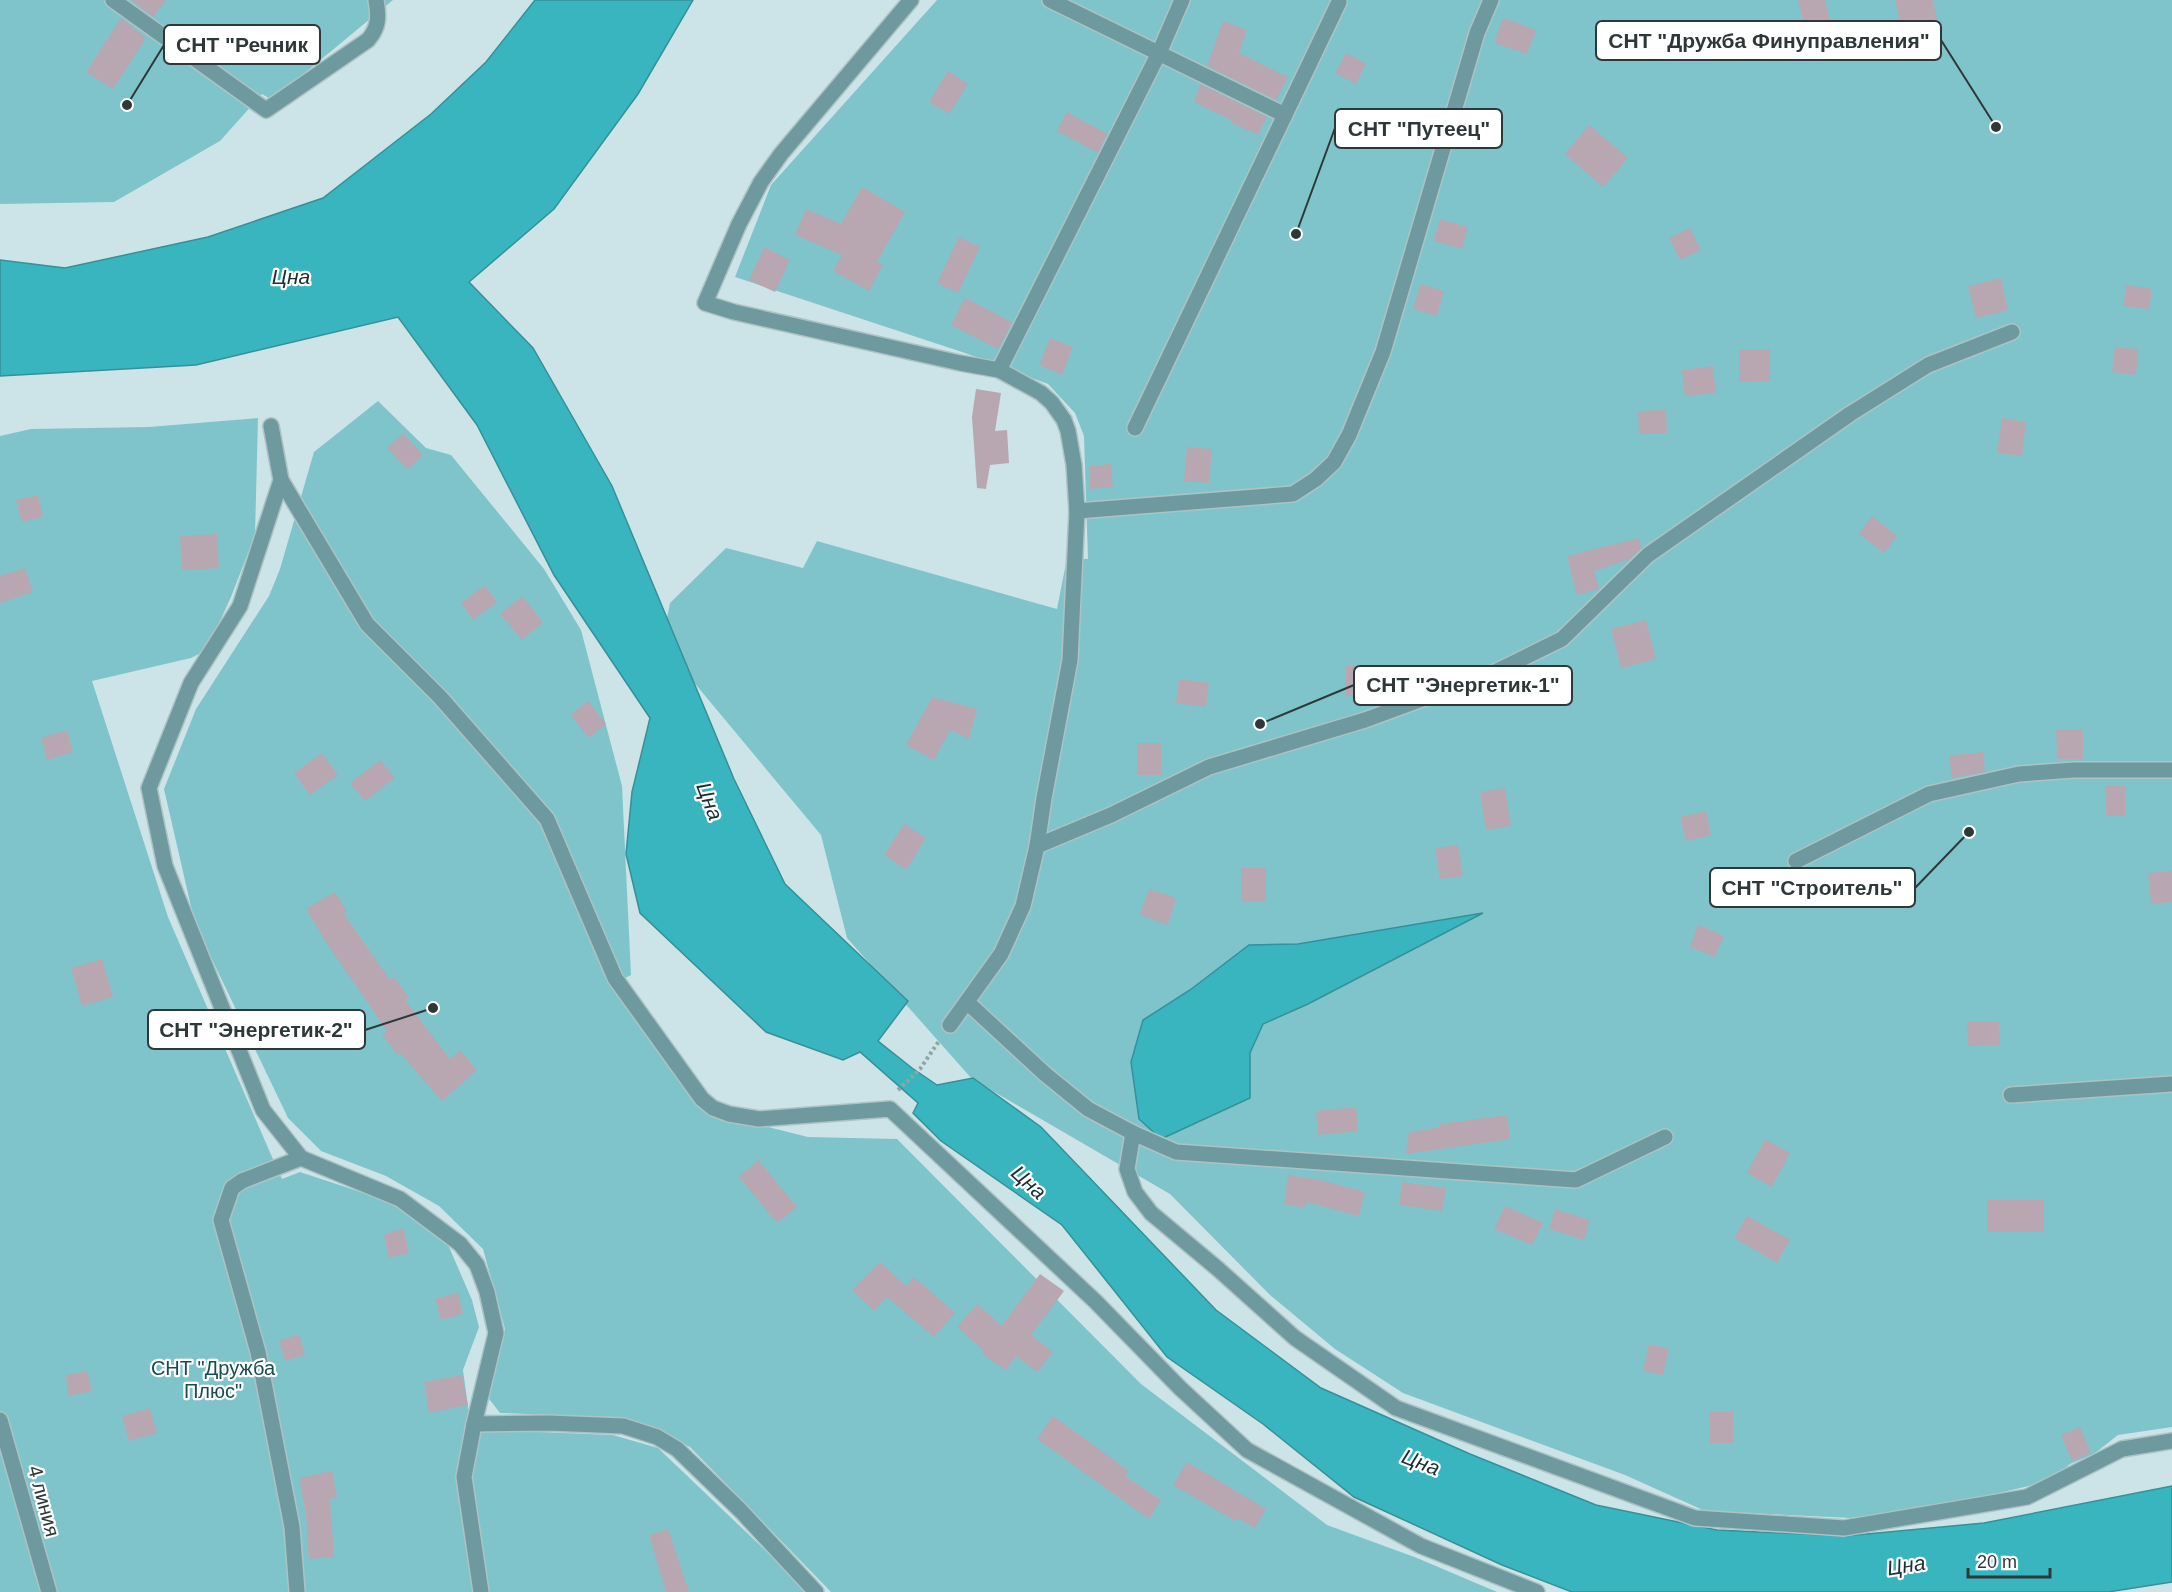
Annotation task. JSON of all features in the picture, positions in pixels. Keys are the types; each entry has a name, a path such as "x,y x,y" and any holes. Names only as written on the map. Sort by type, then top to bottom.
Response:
{"lane":[{"path":"113,0 266,110 368,40 376,30 379,17 376,0"},
{"path":"911,0 761,182 739,224 705,303 734,312 999,370 1041,393 1052,403 1064,420 1074,465 1077,511 1070,660 1037,846 1023,906 1001,954 950,1025"},
{"path":"1050,0 1285,115"},
{"path":"999,370 1159,53 1182,0"},
{"path":"1077,511 1293,494 1316,479 1334,462 1349,435 1383,352 1477,33 1491,0"},
{"path":"1135,428 1339,2"},
{"path":"1037,846 1111,814 1209,767 1365,720 1482,677 1562,639 1648,555 1850,414 1928,365 2012,332"},
{"path":"271,426 281,480 367,624 440,697 547,819 615,978 702,1099 713,1108 729,1114 759,1119 890,1109 1095,1300 1180,1388 1247,1450 1421,1546 1537,1592"},
{"path":"281,480 240,606 191,683 149,788 165,866 263,1110 301,1158 400,1199 460,1244 477,1265 487,1292 496,1333 464,1477 481,1592"},
{"path":"1796,861 1929,794 2019,774 2074,770 2172,770"},
{"path":"968,1003 1044,1074 1088,1109 1133,1133 1176,1152 1576,1180 1665,1137"},
{"path":"2011,1095 2172,1084"},
{"path":"1133,1133 1127,1169 1135,1192 1151,1213 1295,1338 1396,1408 1695,1518 1844,1528 2027,1497 2122,1449 2172,1441"},
{"path":"297,1592 292,1527 258,1352 221,1220 232,1188 242,1181 301,1158"},
{"name":"4 линия","path":"0,1420 49,1592"},
{"path":"474,1424 548,1423 623,1426 657,1437 677,1449 734,1503 816,1592"}],"path":[{"path":"898,1090 920,1069 950,1025"}],"green space":[{"path":"0,0 393,0 272,100 262,94 220,141 114,202 0,204"},
{"path":"937,0 2172,0 2172,1427 2118,1435 2094,1454 2070,1464 2050,1481 1952,1504 1851,1518 1705,1511 1625,1475 1403,1393 1335,1349 1270,1295 1170,1194 972,1079 847,938 821,835 662,644 670,603 726,548 803,568 817,541 1057,609 1067,558 1088,559 1084,436 1075,413 1048,384 965,353 735,277 771,185"},
{"path":"378,401 426,448 451,455 544,569 581,630 622,786 631,975 617,982 640,1022 705,1111 808,1137 897,1139 1141,1384 1327,1525 1417,1558 1497,1592 831,1592 690,1447 640,1424 610,1417 500,1413 486,1395 505,1329 483,1249 439,1206 386,1176 321,1151 288,1118 195,924 164,789 196,709 269,596 280,569 314,452"},
{"name":"СНТ \"Дружба Плюс\"","path":"258,418 255,535 211,641 201,653 191,658 92,681 168,917 282,1179 300,1172 397,1204 446,1240 472,1300 479,1327 463,1370 470,1421 486,1430 613,1435 658,1448 809,1592 0,1592 0,436 31,429 149,427"}],"water":[{"name":"Цна","path":"535,0 693,0 638,94 554,209 469,282 533,348 612,486 734,779 785,884 908,1001 878,1041 937,1085 973,1078 1041,1127 1216,1310 1321,1388 1470,1454 1596,1505 1717,1530 1845,1536 1984,1523 2172,1486 2172,1582 2108,1592 1572,1592 1502,1565 1354,1497 1263,1424 1167,1357 1062,1225 941,1141 913,1113 918,1103 860,1052 843,1060 766,1032 640,913 626,854 632,792 650,718 554,575 477,425 398,317 196,365 0,376 0,260 65,268 208,237 323,198 431,114 486,62"},
{"path":"1483,913 1308,1004 1263,1024 1250,1053 1250,1098 1161,1139 1139,1119 1131,1062 1143,1020 1190,990 1249,945 1298,944"}],"building":[{"path":"133,0 166,0 153,17"},
{"path":"1798,0 1825,0 1830,20 1804,26"},
{"path":"1895,0 1933,0 1937,19 1901,26"},
{"path":"121,18 146,38 113,89 86,72"},
{"path":"1503,18 1536,30 1527,54 1494,43"},
{"path":"1223,21 1247,30 1239,53 1288,77 1276,100 1207,66"},
{"path":"1346,53 1366,64 1356,84 1335,73"},
{"path":"948,71 968,84 949,114 929,102"},
{"path":"1200,84 1267,117 1258,135 1194,102"},
{"path":"1067,112 1107,134 1098,153 1057,131"},
{"path":"1589,125 1628,158 1603,187 1565,154"},
{"path":"862,187 905,212 877,262 883,265 869,291 833,271 842,255 795,235 806,209 841,224"},
{"path":"1440,219 1468,227 1462,249 1433,241"},
{"path":"1690,228 1701,250 1680,260 1669,238"},
{"path":"959,237 980,247 958,293 937,283"},
{"path":"764,247 790,260 775,292 749,280"},
{"path":"2001,278 2008,310 1976,318 1968,286"},
{"path":"1420,284 1444,291 1437,316 1413,309"},
{"path":"2126,285 2152,289 2149,309 2123,306"},
{"path":"965,298 1012,322 998,349 951,325"},
{"path":"1050,338 1073,347 1062,375 1039,365"},
{"path":"2115,347 2138,349 2136,375 2112,372"},
{"path":"1770,349 1770,381 1739,382 1739,350"},
{"path":"1713,366 1716,393 1685,396 1682,370"},
{"path":"976,389 1001,393 995,431 1007,430 1009,463 990,465 986,489 977,488 972,417"},
{"path":"1666,410 1667,433 1639,434 1638,411"},
{"path":"2002,418 2026,422 2022,456 1997,453"},
{"path":"403,433 423,455 408,470 387,448"},
{"path":"1187,447 1212,449 1209,483 1184,481"},
{"path":"1111,464 1113,487 1090,489 1089,466"},
{"path":"38,495 43,517 22,522 16,500"},
{"path":"1872,516 1897,536 1884,553 1859,534"},
{"path":"217,534 219,568 182,570 180,536"},
{"path":"1639,538 1641,548 1630,559 1594,571 1599,589 1577,595 1567,556"},
{"path":"25,568 33,592 0,603 0,576"},
{"path":"485,585 497,602 473,620 461,603"},
{"path":"522,596 543,622 522,640 500,614"},
{"path":"1646,620 1656,659 1621,668 1611,629"},
{"path":"1346,666 1368,666 1368,696 1346,696"},
{"path":"1179,679 1209,683 1206,707 1176,703"},
{"path":"932,697 977,709 969,739 950,730 934,760 906,745"},
{"path":"588,701 606,724 589,738 570,715"},
{"path":"2056,729 2083,729 2083,759 2057,759"},
{"path":"67,730 73,752 47,760 41,738"},
{"path":"1137,743 1161,743 1161,775 1137,775"},
{"path":"1983,752 1985,772 1952,778 1949,756"},
{"path":"322,753 338,775 310,795 294,773"},
{"path":"380,760 395,778 365,801 350,783"},
{"path":"2105,785 2126,785 2126,816 2106,816"},
{"path":"1505,788 1511,826 1486,830 1480,792"},
{"path":"1706,811 1711,835 1686,841 1680,817"},
{"path":"904,824 926,838 906,870 884,855"},
{"path":"1458,845 1463,876 1440,879 1435,848"},
{"path":"1241,868 1266,868 1266,902 1241,902"},
{"path":"2172,871 2172,902 2151,904 2148,873"},
{"path":"1149,889 1176,898 1168,925 1140,915"},
{"path":"335,892 347,912 344,914 390,980 394,977 409,997 405,1000 450,1059 460,1050 477,1070 442,1101 382,1035 387,1031 306,909"},
{"path":"1698,925 1724,936 1715,957 1690,947"},
{"path":"102,959 113,997 82,1006 71,968"},
{"path":"1967,1022 1999,1022 2000,1045 1968,1046"},
{"path":"1356,1107 1358,1131 1318,1135 1316,1111"},
{"path":"1507,1115 1510,1139 1406,1154 1409,1132 1440,1127 1440,1124"},
{"path":"1765,1139 1790,1153 1772,1187 1747,1173"},
{"path":"758,1160 797,1207 777,1223 739,1177"},
{"path":"1288,1175 1320,1180 1365,1192 1359,1216 1306,1202 1305,1208 1284,1204"},
{"path":"1402,1182 1446,1188 1442,1211 1399,1205"},
{"path":"1987,1200 2044,1200 2044,1232 1987,1232"},
{"path":"1505,1206 1543,1223 1532,1245 1494,1229"},
{"path":"1555,1209 1590,1220 1584,1240 1549,1229"},
{"path":"1747,1216 1790,1240 1777,1263 1734,1238"},
{"path":"404,1229 409,1253 389,1258 384,1234"},
{"path":"880,1262 906,1286 914,1277 955,1313 934,1337 887,1297 874,1311 852,1290"},
{"path":"1040,1274 1064,1291 1031,1335 1053,1352 1037,1372 1016,1356 1006,1370 982,1354 984,1351 957,1327 977,1304 1002,1326"},
{"path":"458,1293 463,1314 441,1320 435,1299"},
{"path":"299,1334 305,1355 285,1361 279,1341"},
{"path":"1649,1344 1669,1349 1663,1375 1643,1371"},
{"path":"87,1371 92,1391 68,1396 66,1375"},
{"path":"462,1375 468,1405 429,1413 424,1382"},
{"path":"150,1408 157,1433 129,1441 122,1416"},
{"path":"1710,1412 1733,1412 1734,1443 1710,1443"},
{"path":"1053,1416 1129,1471 1125,1476 1161,1500 1149,1519 1037,1439"},
{"path":"2080,1427 2091,1453 2072,1461 2061,1435"},
{"path":"1187,1462 1266,1509 1255,1528 1237,1518 1235,1521 1173,1485"},
{"path":"332,1471 337,1497 330,1498 334,1557 309,1559 306,1515 299,1478"},
{"path":"668,1529 689,1592 666,1592 649,1535"}],"place":[{"name":"СНТ \"Речник","path":"127,105"},
{"name":"СНТ \"Дружба Финуправления\"","path":"1996,127"},
{"name":"СНТ \"Путеец\"","path":"1296,234"},
{"name":"СНТ \"Энергетик-1\"","path":"1260,724"},
{"name":"СНТ \"Строитель\"","path":"1969,832"},
{"name":"СНТ \"Энергетик-2\"","path":"433,1008"}]}
